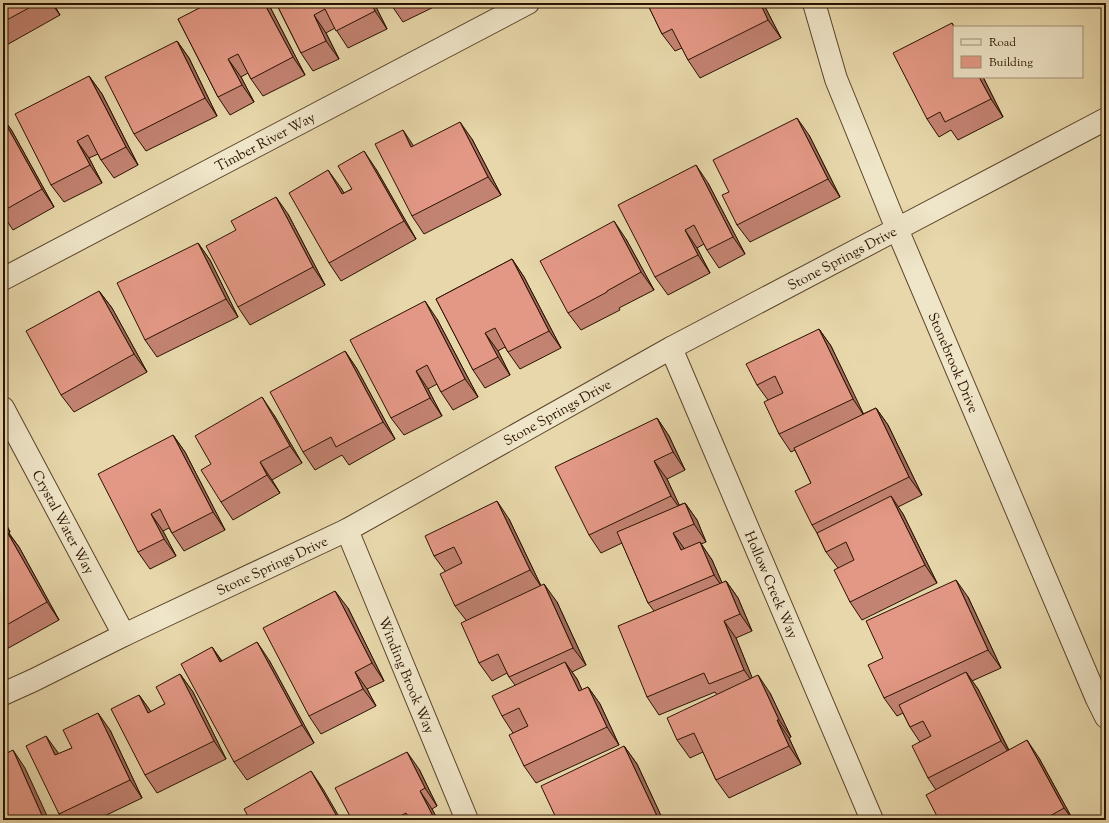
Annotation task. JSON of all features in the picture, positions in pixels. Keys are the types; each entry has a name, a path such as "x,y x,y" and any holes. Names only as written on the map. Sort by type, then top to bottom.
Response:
{"street":[{"name":"Timber River Way","path":"3,279 528,3"},
{"name":"Stonebrook Drive","path":"814,3 836,79 897,229 1106,717"},
{"name":"Stone Springs Drive","path":"3,694 347,530 671,348 1106,119"},
{"name":"Hollow Creek Way","path":"671,348 872,820"},
{"name":"Crystal Water Way","path":"3,408 124,635"},
{"name":"Winding Brook Way","path":"347,530 467,820"}],"building":[{"path":"3,3 38,3 3,22"},
{"path":"209,3 264,3 293,57 251,79 238,54 228,59 242,85 218,97 178,19"},
{"path":"276,3 371,3 375,11 336,31 325,9 314,15 326,41 301,53"},
{"path":"647,3 760,3 768,20 688,60 672,29 662,34"},
{"path":"952,23 954,26 953,78 980,78 991,99 945,122 940,112 927,119 893,53"},
{"path":"177,41 205,98 134,134 105,77"},
{"path":"89,76 126,147 101,160 88,135 77,141 90,165 51,185 15,114"},
{"path":"797,118 828,179 737,225 722,195 729,192 713,160"},
{"path":"3,119 42,189 3,211"},
{"path":"460,122 488,177 412,216 375,144 403,130 411,147"},
{"path":"364,151 404,221 329,263 289,193 328,170 342,194 352,189 338,166"},
{"path":"696,165 733,237 707,250 694,225 685,230 698,255 655,277 618,205"},
{"path":"276,197 313,267 238,307 206,246 236,230 231,221"},
{"path":"614,221 641,272 568,313 540,261"},
{"path":"198,243 226,299 145,340 117,283"},
{"path":"512,259 549,331 508,352 495,328 485,333 498,357 473,370 436,299"},
{"path":"99,291 134,354 61,395 26,331"},
{"path":"425,301 465,379 441,392 427,365 416,371 430,398 391,418 350,340"},
{"path":"819,329 853,399 779,434 764,402 783,393 775,376 757,385 746,364"},
{"path":"345,351 383,422 336,447 331,437 303,452 270,392"},
{"path":"262,397 290,446 260,462 267,475 221,502 201,470 211,464 195,436"},
{"path":"876,408 909,477 812,525 795,491 811,483 794,448"},
{"path":"657,418 673,452 654,461 671,496 589,535 555,467"},
{"path":"173,435 213,512 172,533 160,509 151,514 164,539 138,552 98,474"},
{"path":"891,496 925,565 850,602 834,570 854,560 846,542 826,552 817,533"},
{"path":"497,501 530,570 455,606 440,574 462,563 454,547 434,556 425,536"},
{"path":"685,503 694,524 673,533 681,550 700,542 714,575 648,603 617,532"},
{"path":"6,530 47,602 3,627 3,531"},
{"path":"956,580 988,650 884,698 868,665 883,658 866,621"},
{"path":"726,581 740,614 724,621 744,670 709,684 704,673 647,697 618,626"},
{"path":"544,584 573,648 509,677 498,654 479,663 461,623"},
{"path":"335,591 372,663 355,672 363,689 309,716 263,628"},
{"path":"257,642 302,725 234,762 181,664 212,647 220,662"},
{"path":"565,662 579,691 588,687 607,727 524,766 509,735 528,726 519,708 502,716 492,696"},
{"path":"966,672 1001,741 928,778 912,746 931,736 923,721 910,727 899,705"},
{"path":"180,674 214,741 145,775 111,709 139,695 148,713 165,704 156,687"},
{"path":"758,675 779,720 777,720 789,746 716,780 694,733 677,740 667,718"},
{"path":"98,713 130,780 59,814 26,746 46,736 55,755 72,748 63,730"},
{"path":"1027,740 1064,808 1043,820 939,820 926,795"},
{"path":"624,746 657,816 650,820 557,820 541,786"},
{"path":"13,750 44,820 3,820 3,755"},
{"path":"407,752 425,788 420,791 435,820 410,820 406,813 393,820 352,820 335,788"},
{"path":"311,771 339,820 250,820 244,809"}]}
